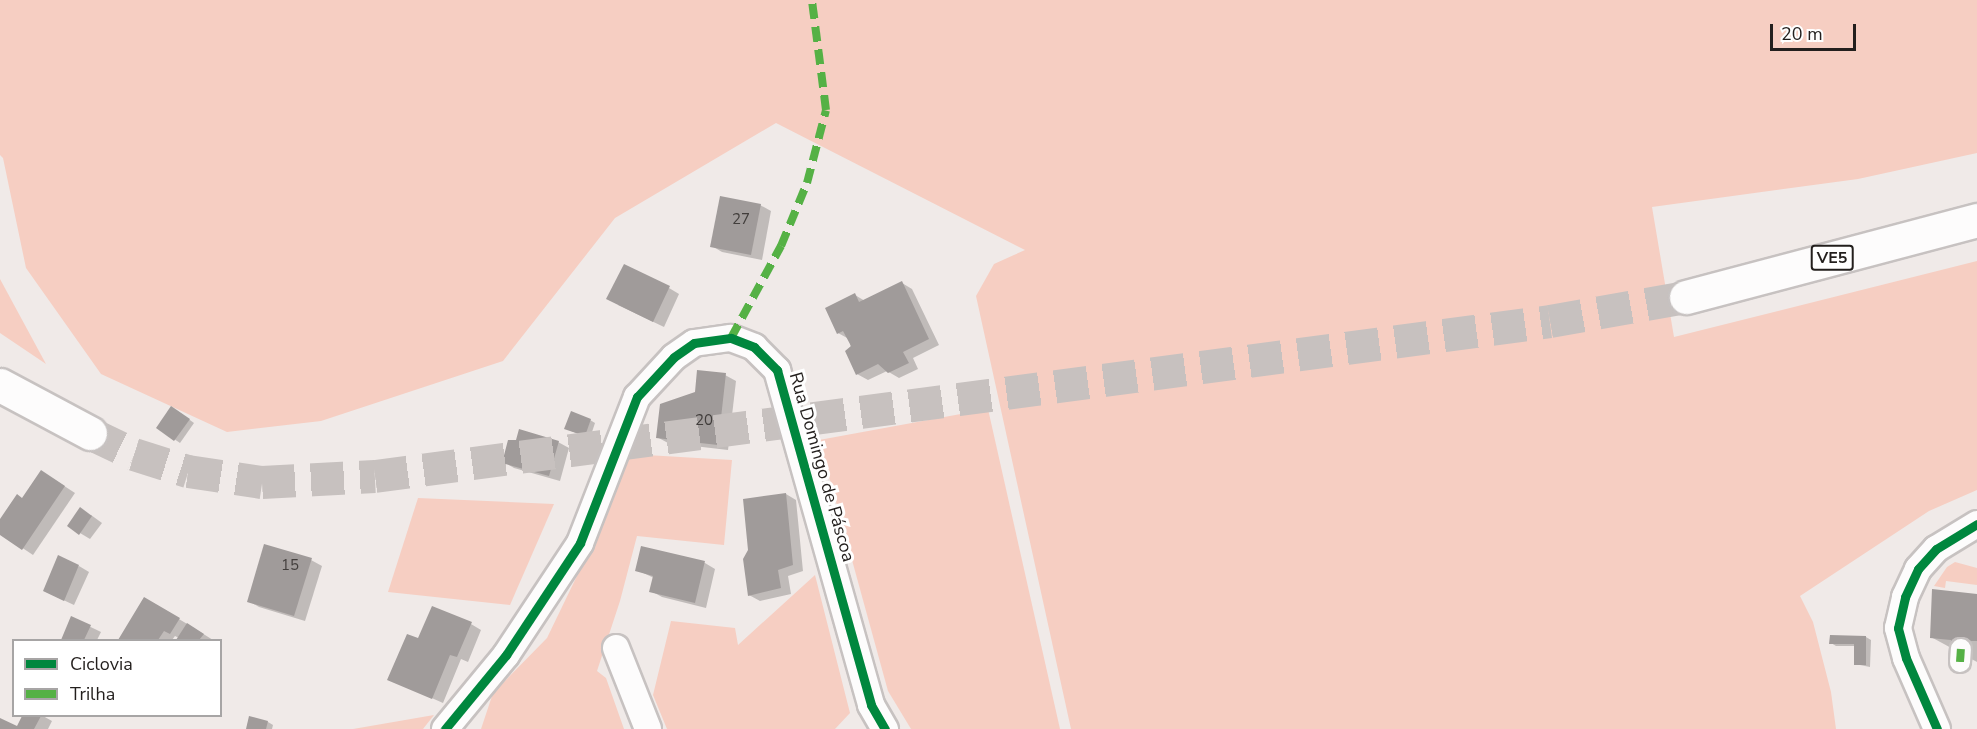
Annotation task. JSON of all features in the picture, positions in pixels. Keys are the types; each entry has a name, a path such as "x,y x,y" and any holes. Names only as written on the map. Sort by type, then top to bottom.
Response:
{"main road":[{"name":"VE5","path":"1686,297 1977,220"},
{"path":"0,378 35,405"},
{"path":"0,385 90,434"},
{"path":"0,392 35,405"},
{"path":"0,397 35,405"}],"street":[{"name":"Rua Domingo de Páscoa","path":"445,729 506,655 580,543 637,398 674,357 694,343 731,338 754,347 777,370 871,705 885,729"},
{"path":"1937,729 1906,658 1898,628 1905,597 1918,569 1936,549 1977,524"},
{"path":"616,648 648,729"}],"shaded area":[{"path":"0,0 1977,0 1977,153 1858,179 1652,207 1674,337 1977,261 1977,490 1929,511 1800,596 1813,622 1831,692 1836,729 1071,729 976,296 994,264 1025,250 776,123 615,218 503,361 321,421 227,432 101,374 26,268 3,158 0,155"},
{"path":"0,279 46,364 0,333"},
{"path":"988,409 1060,729 911,729 888,691 819,440"},
{"path":"629,454 732,460 724,545 637,536 620,601 597,671 606,678 624,729 481,729 493,693 547,638 603,522"},
{"path":"418,498 554,504 510,605 388,592"},
{"path":"1955,562 1977,568 1977,585 1946,581 1945,588 1934,586 1947,567"},
{"path":"815,575 850,713 835,729 667,729 653,695 671,621 735,628 738,645"},
{"path":"434,715 423,729 353,729"}],"building":[{"path":"720,196 761,204 751,255 710,247"},
{"path":"624,264 670,286 653,322 606,299"},
{"path":"902,281 929,339 903,352 909,363 888,373 878,364 856,375 845,351 851,346 843,331 837,334 825,308 855,293 859,302"},
{"path":"697,370 726,373 718,445 656,438 660,404 695,392"},
{"path":"171,406 190,419 174,441 156,428"},
{"path":"571,411 591,419 585,436 564,429"},
{"path":"519,429 559,441 549,476 502,463 508,440 516,440"},
{"path":"41,470 65,486 22,550 0,535 0,519 17,494 22,498"},
{"path":"786,493 793,565 778,570 781,588 748,596 743,559 748,550 743,499"},
{"path":"80,507 92,516 79,535 67,526"},
{"path":"264,544 312,558 294,616 247,602"},
{"path":"641,546 705,561 695,603 649,592 653,576 635,571"},
{"path":"58,555 79,565 64,601 43,591"},
{"path":"1932,589 1977,594 1977,641 1971,641 1971,650 1951,648 1951,640 1930,638"},
{"path":"144,597 180,618 170,634 164,631 159,639 119,639"},
{"path":"432,606 472,622 457,657 450,655 432,699 387,680 407,634 418,638"},
{"path":"71,616 91,625 84,639 61,639"},
{"path":"187,623 204,634 200,639 177,639"},
{"path":"1830,635 1866,636 1866,665 1854,665 1854,644 1829,644"},
{"path":"249,716 268,721 266,729 246,729"},
{"path":"22,717 40,717 34,729 0,729 0,718 17,726"}],"tunnel":[{"path":"90,433 134,454 188,471 262,482 375,476 1550,321 1686,297"}],"marked path":[{"path":"731,338 781,246 807,183 826,110 812,0"},
{"path":"1960,662 1961,649"}],"cycle path":[{"path":"445,729 506,655 580,543 637,397 674,357 694,343 731,338 754,347 777,370 871,705 885,729"},
{"path":"1937,729 1906,658 1898,628 1905,597 1918,569 1936,549 1977,524"}]}
